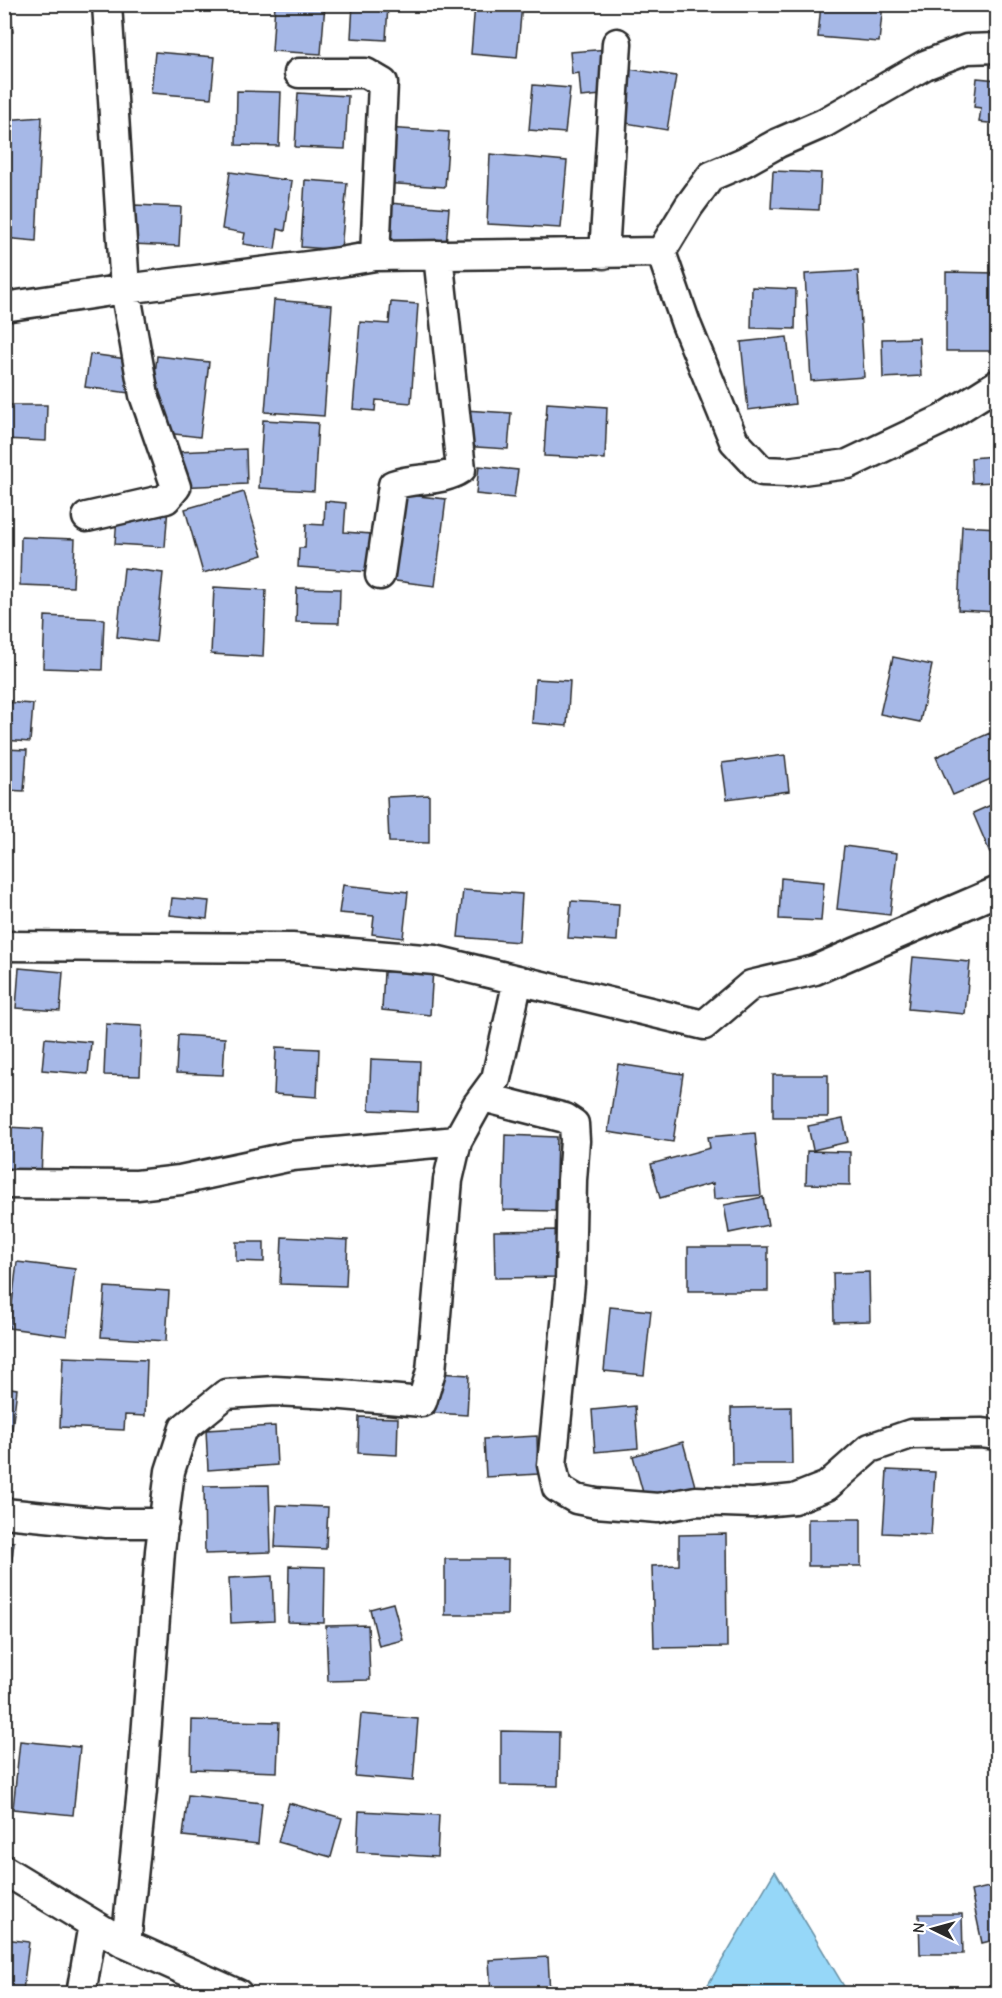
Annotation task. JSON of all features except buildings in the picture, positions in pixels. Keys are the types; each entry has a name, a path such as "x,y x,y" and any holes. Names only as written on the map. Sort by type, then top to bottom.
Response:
{"street":[{"path":"87,517 166,499 176,487 144,395 125,289 107,4"},
{"path":"604,254 617,43"},
{"path":"661,252 689,206 711,176 744,162 778,142 824,123 925,65 967,49 998,48"},
{"path":"299,73 366,73 382,82 375,256"},
{"path":"4,307 375,256 661,252"},
{"path":"661,252 686,324 734,441 762,471 787,472 848,464 941,420 998,384"},
{"path":"380,575 393,485 404,481 452,475 461,468 438,255"},
{"path":"4,946 292,948 435,960 704,1025 751,985 815,970 998,891"},
{"path":"126,1944 138,1836 164,1523 170,1471 184,1428 226,1394 275,1391 422,1402 431,1371 448,1180 458,1141 496,1079 518,980"},
{"path":"483,1097 564,1118 574,1124 570,1283 552,1465 557,1488 576,1499 596,1503 658,1508 696,1501 753,1503 794,1499 827,1486 870,1448 911,1434 981,1433 998,1435"},
{"path":"4,1184 137,1185 180,1180 292,1155 458,1141"},
{"path":"4,1513 107,1523 164,1523"},
{"path":"4,1870 126,1944 238,1994"},
{"path":"81,1994 93,1924"}],"water":[{"path":"775,1871 848,1993 703,1993"}]}
